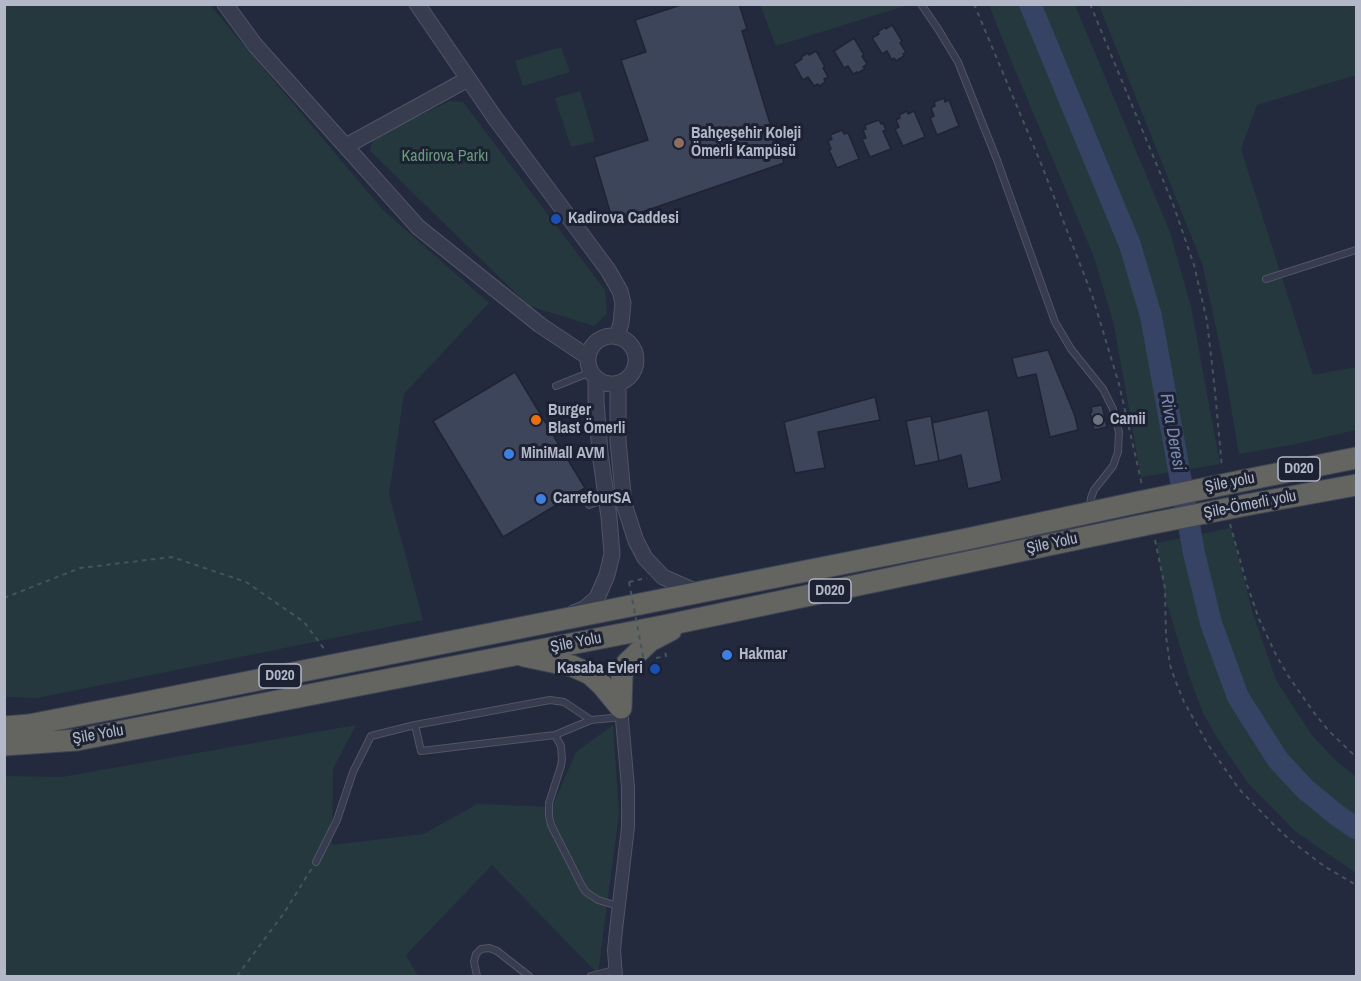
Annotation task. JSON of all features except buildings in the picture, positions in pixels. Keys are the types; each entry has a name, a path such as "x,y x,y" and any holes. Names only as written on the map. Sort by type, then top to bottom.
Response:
{"highway":[{"name":"Şile yolu","path":"1141,494 1241,481 1356,458"},
{"name":"Şile-Ömerli yolu","path":"1150,532 1246,505 1356,485"},
{"name":"Şile Yolu","path":"4,726 40,723 962,540 1089,512 1141,494"},
{"name":"Şile Yolu","path":"4,745 77,740 1150,532"},
{"path":"621,712 622,675 627,663 650,641 693,620"},
{"path":"514,654 572,666 590,674 602,684 621,712"}],"street":[{"path":"225,4 255,45 418,227 540,325 591,369 602,382 610,384 625,380 634,368 634,352 630,345 617,337 602,339 590,350 591,369 596,402 600,453 612,554 608,575 597,598 584,609 554,621"},
{"path":"417,4 508,135 615,281 623,303 617,337"},
{"path":"346,146 468,79"},
{"path":"618,383 618,441 624,504 632,533 645,558 663,577 698,592"},
{"path":"615,973 614,950 628,827 628,788 621,712"}],"lane":[{"path":"921,4 939,29 958,63 997,160 1055,322 1071,349 1103,389 1113,409 1119,432 1118,452 1113,466 1094,490 1089,512"},
{"path":"1266,279 1356,250"},
{"path":"556,386 591,369"},
{"path":"589,505 606,498"},
{"path":"316,862 337,820 353,772 371,736 415,725 550,700 564,702 591,720"},
{"path":"415,725 421,751 555,735 591,720 621,712"},
{"path":"555,735 561,746 562,759 549,802 551,825 582,886 598,900 618,906"},
{"path":"477,976 474,962 476,954 481,949 489,948 497,951 529,976"},
{"path":"591,976 615,973"}],"path":[{"path":"974,4 1046,176 1092,295 1119,384 1141,494"},
{"path":"1090,4 1173,204 1194,265 1208,332 1222,467"},
{"path":"1229,521 1259,619 1277,657 1288,677 1315,714 1356,757"},
{"path":"1150,532 1165,588 1166,636 1170,665 1174,680 1200,731 1239,789 1268,820 1316,860 1356,885"},
{"path":"4,598 80,568 172,557 246,582 304,622 336,664"},
{"path":"644,661 629,582 649,578 651,585"},
{"path":"237,976 279,920 316,862"}],"green space":[{"path":"1181,4 1187,7 1191,4 1356,5 1356,75 1257,105 1241,149 1313,375 1356,367 1356,430 1239,454 1223,360 1202,263 1099,5"},
{"path":"4,5 210,5 383,210 489,303 404,394 389,494 423,620 37,698 5,697"},
{"path":"760,5 905,5 776,46"},
{"name":"Riva Deresi","path":"989,5 1075,5 1170,232 1191,307 1220,464 1141,477 1114,325 1094,257"},
{"path":"561,47 570,72 523,86 515,61"},
{"path":"580,91 595,141 571,147 555,98"},
{"name":"Kadirova Parkı","path":"450,101 463,102 605,290 607,314 594,326 529,306 370,151 373,137"},
{"path":"1231,528 1252,611 1276,680 1311,734 1334,759 1356,777 1356,873 1296,832 1248,783 1203,713 1188,673 1165,597 1157,543"},
{"path":"356,725 333,769 332,845 424,834 477,804 552,807 576,752 613,725 619,814 598,974 492,865 406,955 418,976 5,976 5,776 62,777"}],"waterway":[{"name":"Riva Deresi","path":"1030,4 1130,245 1151,316 1194,553 1211,623 1238,697 1278,760 1305,789 1356,828"}],"place":[{"name":"Bahçeşehir Koleji Ömerli Kampüsü","path":"679,143"},
{"name":"Kadirova Caddesi","path":"556,219"},
{"name":"Burger Blast Ömerli","path":"536,420"},
{"name":"Camii","path":"1098,420"},
{"name":"MiniMall AVM","path":"509,454"},
{"name":"CarrefourSA","path":"541,499"},
{"name":"Hakmar","path":"727,655"},
{"name":"Kasaba Evleri","path":"655,669"}]}
